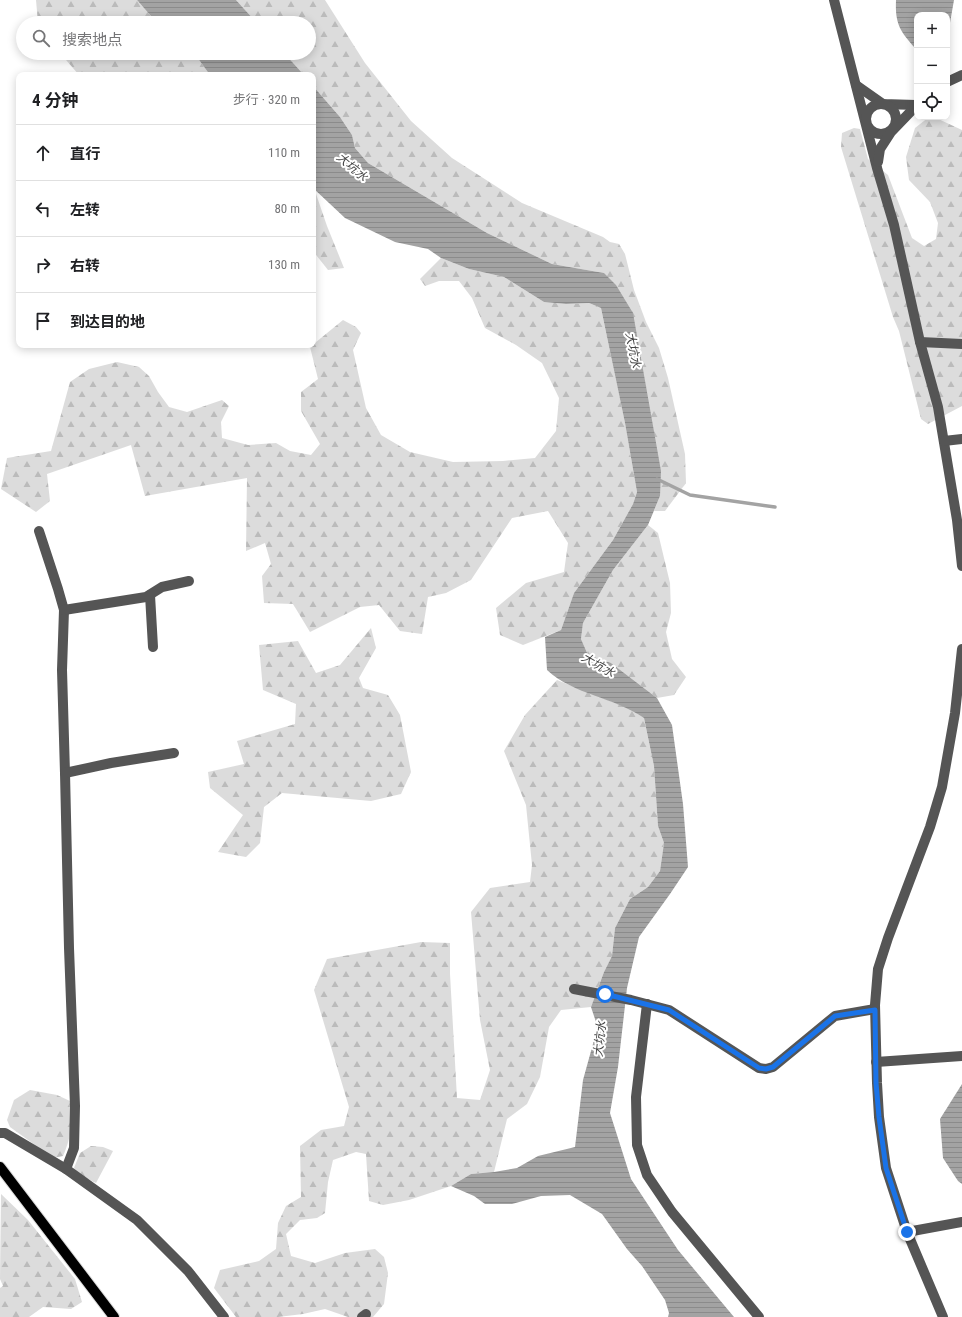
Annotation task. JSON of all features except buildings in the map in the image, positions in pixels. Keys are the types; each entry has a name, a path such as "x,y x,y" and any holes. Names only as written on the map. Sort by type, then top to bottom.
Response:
{"main road":[{"path":"0,1167 114,1317"}],"street":[{"path":"834,0 877,168 894,225 920,342 938,407 957,520 962,566"},
{"path":"950,81 962,75"},
{"path":"856,86 888,106 896,115 894,127 880,149 877,168"},
{"path":"914,105 877,105 871,108 868,112 866,124 874,133 879,135 885,134 891,132 914,108"},
{"path":"920,342 962,344"},
{"path":"944,441 962,439"},
{"path":"38,531 64,610 62,670 69,948 75,1106 74,1148 66,1169"},
{"path":"64,610 146,597 162,587 189,581"},
{"path":"150,595 153,648"},
{"path":"943,1317 907,1232 886,1168 879,1117 875,1010 878,970 888,938 930,827 942,786 955,713 962,650"},
{"path":"65,773 111,763 174,753"},
{"path":"574,988 669,1010 759,1068 766,1069 773,1067 835,1016 875,1010"},
{"path":"647,1004 636,1097 637,1145 647,1175 672,1212 758,1317"},
{"path":"876,1062 962,1056"},
{"path":"0,1133 5,1133 66,1169 137,1220 188,1271 224,1317"},
{"path":"907,1232 962,1222"}],"green space":[{"path":"36,0 137,0 151,16 37,16"},
{"path":"236,0 325,0 365,63 411,121 452,158 522,203 603,237 610,242 619,244 625,254 634,290 646,322 659,348 668,378 685,454 686,483 665,511 654,511 660,496 604,273 552,264 487,233 368,163 355,148 352,135 340,117 316,89 316,72 301,72 290,60 316,60 316,16 251,16"},
{"path":"66,60 199,60 208,72 76,72"},
{"path":"925,120 940,120 962,130 962,406 928,424 921,419 899,331 893,317 841,147 842,133 854,128 860,129 868,159 888,175 912,238 924,246 936,239 938,223 930,202 909,180 906,157 915,128"},
{"path":"316,194 344,268 328,270 316,255"},
{"path":"441,258 469,269 504,277 544,302 566,304 589,303 601,308 625,423 637,492 633,504 613,540 574,593 561,630 523,645 500,635 496,608 526,583 564,572 568,543 548,511 512,518 471,580 446,593 428,597 422,634 400,631 379,605 360,607 310,632 293,604 264,603 262,576 271,564 265,543 246,551 247,478 145,496 131,445 47,474 50,501 36,512 1,489 7,458 51,451 70,382 89,369 117,362 139,367 149,376 169,407 187,412 222,400 229,406 221,422 222,438 248,445 276,443 290,451 311,455 320,444 301,411 301,392 318,379 310,348 316,348 316,342 343,320 356,327 361,333 353,350 366,408 381,435 410,452 453,462 503,461 535,458 556,431 559,398 542,363 516,345 485,328 472,298 459,281 439,281 425,286 420,279"},
{"path":"648,525 658,533 670,583 671,613 666,632 672,659 686,677 674,695 657,698 611,663 588,655 581,639 583,623 613,570"},
{"path":"371,628 376,648 359,678 363,688 388,695 400,715 411,772 401,794 371,801 282,793 264,807 260,843 246,857 218,852 243,815 210,788 208,772 244,764 237,741 295,724 296,704 263,690 259,645 298,641 316,673 340,665"},
{"path":"557,680 633,710 644,718 654,766 658,826 664,843 660,871 648,887 630,899 615,928 612,956 604,972 591,1007 561,1010 549,1027 540,1077 527,1104 507,1119 494,1172 471,1174 451,1186 409,1200 383,1205 369,1201 366,1154 356,1152 333,1160 328,1182 325,1213 317,1218 300,1220 286,1234 291,1256 315,1263 345,1253 375,1249 384,1257 388,1273 384,1304 373,1317 348,1317 325,1309 303,1314 278,1317 236,1317 214,1288 220,1270 259,1261 276,1249 278,1223 286,1206 301,1197 300,1146 321,1130 344,1126 349,1107 314,990 327,959 421,942 450,943 450,974 457,1098 480,1100 490,1070 480,1020 471,912 490,888 530,882 532,865 526,805 504,751 525,715"},
{"path":"30,1090 57,1095 70,1101 71,1129 63,1156 53,1158 10,1127 7,1120 14,1100"},
{"path":"91,1146 103,1147 113,1151 96,1183 78,1174 74,1168 80,1153"},
{"path":"1,1194 28,1220 75,1279 82,1302 71,1309 43,1307 29,1317 0,1317 0,1288 3,1286 0,1279"}],"water":[{"path":"137,0 236,0 251,16 151,16"},
{"path":"896,0 954,0 950,23 950,12 914,12 914,47 902,32 896,15"},
{"path":"199,60 290,60 301,72 208,72"},
{"name":"大坑水","path":"316,89 340,117 352,135 355,148 368,163 487,233 552,264 604,273 616,285 633,313 661,471 660,496 648,525 613,570 583,623 581,639 588,655 611,663 657,698 672,725 683,804 688,867 639,937 627,988 618,1067 610,1113 631,1179 678,1250 734,1317 668,1317 669,1313 665,1300 642,1266 627,1249 602,1214 570,1195 541,1196 512,1204 485,1204 474,1196 451,1186 471,1174 517,1168 538,1156 575,1147 583,1080 596,1033 596,1022 591,1007 604,972 612,956 615,928 630,899 648,887 660,871 664,843 658,826 654,766 644,718 620,705 569,685 547,670 545,637 561,630 574,593 613,540 633,504 637,492 625,423 601,308 589,303 566,304 544,302 504,277 469,269 441,258 428,249 395,242 345,218 316,191"},
{"path":"962,1084 962,1184 958,1181 943,1158 940,1119"}],"waterway":[{"path":"657,479 690,495 775,507"}],"route":[{"path":"605,994 669,1010 759,1068 766,1069 773,1067 835,1016 875,1010 876,1083 886,1168 907,1232"}]}
